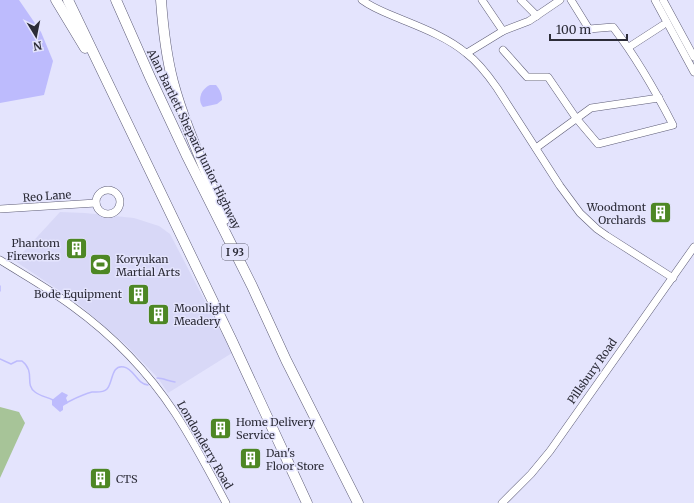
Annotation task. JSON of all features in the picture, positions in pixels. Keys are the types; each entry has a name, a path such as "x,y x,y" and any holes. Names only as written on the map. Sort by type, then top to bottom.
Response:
{"highway":[{"path":"56,0 118,105"},
{"path":"68,0 223,322 307,503"},
{"name":"Alan Bartlett Shepard Junior Highway","path":"116,0 153,84 252,286 286,360 358,503"},
{"path":"161,0 166,46 177,93 252,286"}],"street":[{"path":"362,0 376,8 432,32 467,53 492,82 560,186 580,213 596,229 673,278"},
{"path":"482,0 503,31"},
{"path":"521,0 536,16"},
{"path":"467,53 503,31 522,24 560,0"},
{"path":"503,50 527,77 548,77 576,118 598,144 672,124 659,98 629,47 613,26 589,29 571,0"},
{"path":"655,0 694,72"},
{"path":"663,0 694,57"},
{"path":"629,47 663,25"},
{"path":"536,148 590,108 659,98"},
{"name":"Reo Lane","path":"0,210 96,204"},
{"name":"Pillsbury Road","path":"502,503 531,474 550,451 694,247"},
{"name":"Londonderry Road","path":"0,260 71,305 104,332 138,366 176,414 226,503"}],"shaded area":[{"path":"60,212 134,218 159,226 170,234 232,353 168,393 158,378 126,345 75,301 15,261"}],"green space":[{"path":"0,407 19,412 25,423 0,478"}],"water":[{"path":"0,0 19,0 41,32 53,61 44,95 0,103"},
{"path":"210,85 216,85 222,96 222,100 217,104 203,107 200,98 204,89"},
{"path":"62,392 68,395 66,398 68,403 63,406 63,410 60,412 52,405 52,400"}],"waterway":[{"path":"0,286 0,291"},
{"path":"0,359 11,364 17,361 22,361 28,369 32,389 39,395 53,400"},
{"path":"66,403 89,393 102,392 107,389 114,371 120,367 127,368 141,382 148,385"},
{"path":"157,378 175,382"}],"place":[{"name":"Woodmont Orchards","path":"661,213"},
{"name":"Phantom Fireworks","path":"76,249"},
{"name":"Koryukan Martial Arts","path":"101,265"},
{"name":"Bode Equipment","path":"138,294"},
{"name":"Moonlight Meadery","path":"159,314"},
{"name":"Home Delivery Service","path":"220,428"},
{"name":"Dan's Floor Store","path":"250,459"},
{"name":"CTS","path":"101,479"}]}
